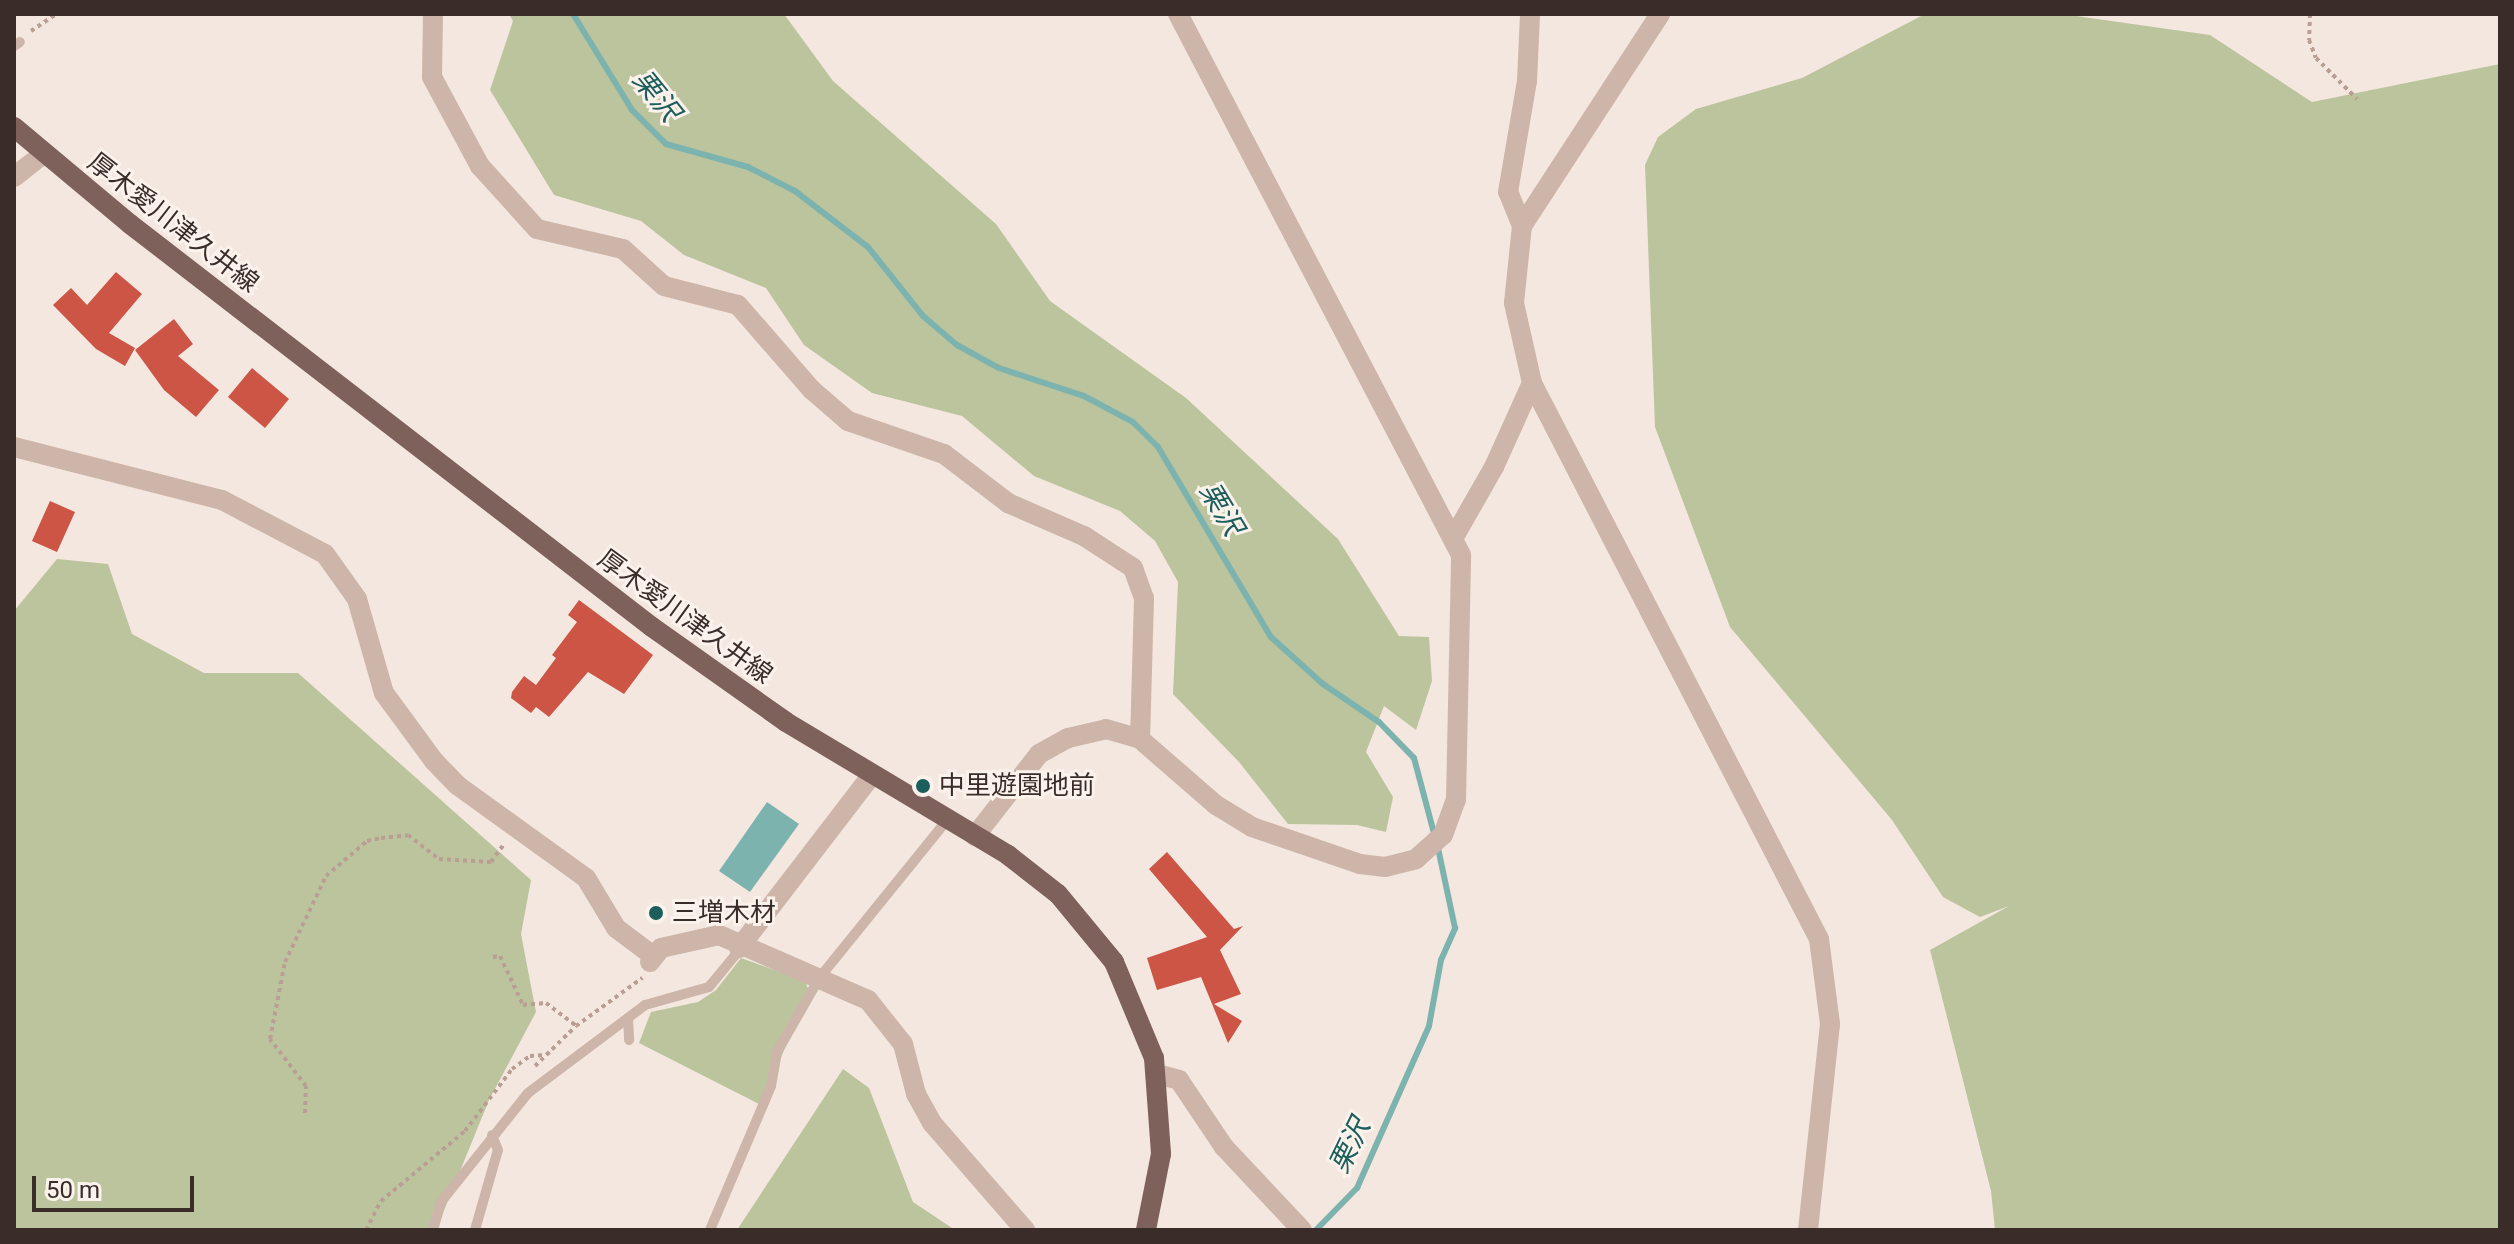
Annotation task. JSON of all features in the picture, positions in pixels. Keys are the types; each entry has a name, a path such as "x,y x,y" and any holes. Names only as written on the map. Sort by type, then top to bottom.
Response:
{"main road":[{"name":"厚木愛川津久井線","path":"14,127 43,154 605,592 786,722 1046,882 1095,935 1129,990 1157,1074 1161,1154 1146,1230"}],"street":[{"path":"433,14 432,77 480,166 537,229 623,249 664,286 738,305 812,390 848,421 944,454 1008,503 1084,536 1133,568 1144,598 1140,739"},
{"path":"975,836 1039,754 1096,730 1140,739 1216,805 1265,833 1385,867 1416,859 1437,841 1458,782 1455,680 1465,572 1454,537 1178,14"},
{"path":"1522,226 1508,192 1527,81 1530,14"},
{"path":"1660,14 1522,226 1514,303 1532,383 1819,939 1830,1024 1808,1230"},
{"path":"14,177 43,154"},
{"path":"1454,537 1494,467 1532,383"},
{"path":"14,447 222,500 325,554 357,599 384,693 442,769 515,829 586,878 616,928 651,959 719,935 740,948 820,977 882,1012 903,1044 916,1094 932,1123 1025,1230"},
{"path":"740,948 871,776"},
{"path":"1157,1074 1179,1080 1224,1147 1301,1229"}],"lane":[{"path":"710,1230 771,1086 777,1052 820,977 947,820"},
{"path":"433,1230 441,1202 528,1093 645,1005 709,987 740,948"},
{"path":"628,1018 629,1040"},
{"path":"475,1230 498,1150 492,1135"}],"path":[{"path":"17,44 56,14"},
{"path":"2310,14 2309,40 2316,58 2357,99"},
{"path":"305,1113 306,1086 270,1039 285,962 326,876 367,841 408,835 439,859 491,862 515,829"},
{"path":"493,957 500,956 523,1005 546,1003 576,1026"},
{"path":"528,1093 522,1087 524,1079 545,1055 576,1026 647,974 651,959"},
{"path":"366,1230 381,1201 465,1131 512,1069 530,1056 545,1055"}],"green space":[{"path":"509,14 784,14 833,81 996,224 1050,301 1186,398 1338,539 1399,636 1429,637 1432,681 1416,730 1384,706 1366,752 1393,797 1386,832 1357,825 1288,824 1239,762 1173,694 1178,582 1155,541 1120,511 1034,476 962,416 872,393 804,345 766,288 684,255 641,221 554,195 490,90 513,21"},
{"path":"1925,14 2062,14 2210,35 2312,102 2500,64 2500,1230 1995,1230 1991,1191 1930,950 2009,906 1980,917 1943,897 1892,820 1730,627 1655,427 1645,165 1658,137 1696,109 1802,78"},
{"path":"57,559 108,564 132,634 204,673 298,673 531,880 521,934 536,1012 489,1100 436,1230 14,1230 14,611"},
{"path":"741,958 805,981 809,991 761,1105 639,1043 651,1012 698,1002 716,990"},
{"path":"843,1069 869,1088 913,1202 955,1230 737,1230"}],"water":[{"path":"767,802 799,824 750,892 719,871"}],"building":[{"path":"116,272 142,294 109,333 135,348 125,366 96,349 53,305 71,288 87,305"},
{"path":"174,319 193,344 178,356 219,390 196,417 164,390 135,350"},
{"path":"252,368 289,399 265,428 228,397"},
{"path":"50,501 75,512 57,552 32,541"},
{"path":"579,600 653,655 624,694 588,672 549,717 536,707 531,713 511,698 512,692 524,676 536,685 556,658 552,655 577,622 568,615"},
{"path":"1167,852 1234,929 1243,926 1220,950 1241,994 1214,1004 1242,1021 1228,1043 1201,977 1157,990 1147,958 1207,937 1149,869"}],"waterway":[{"name":"栗沢","path":"573,14 632,110 666,144 748,167 795,191 868,247 923,316 957,345 999,368 1084,396 1133,422 1158,447 1271,637 1323,684 1379,722 1414,758 1435,837"},
{"name":"栗沢","path":"1316,1230 1357,1188 1429,1026 1441,960 1455,928 1438,848"}],"place":[{"name":"中里遊園地前","path":"923,786"},
{"name":"三増木材","path":"656,913"}]}
